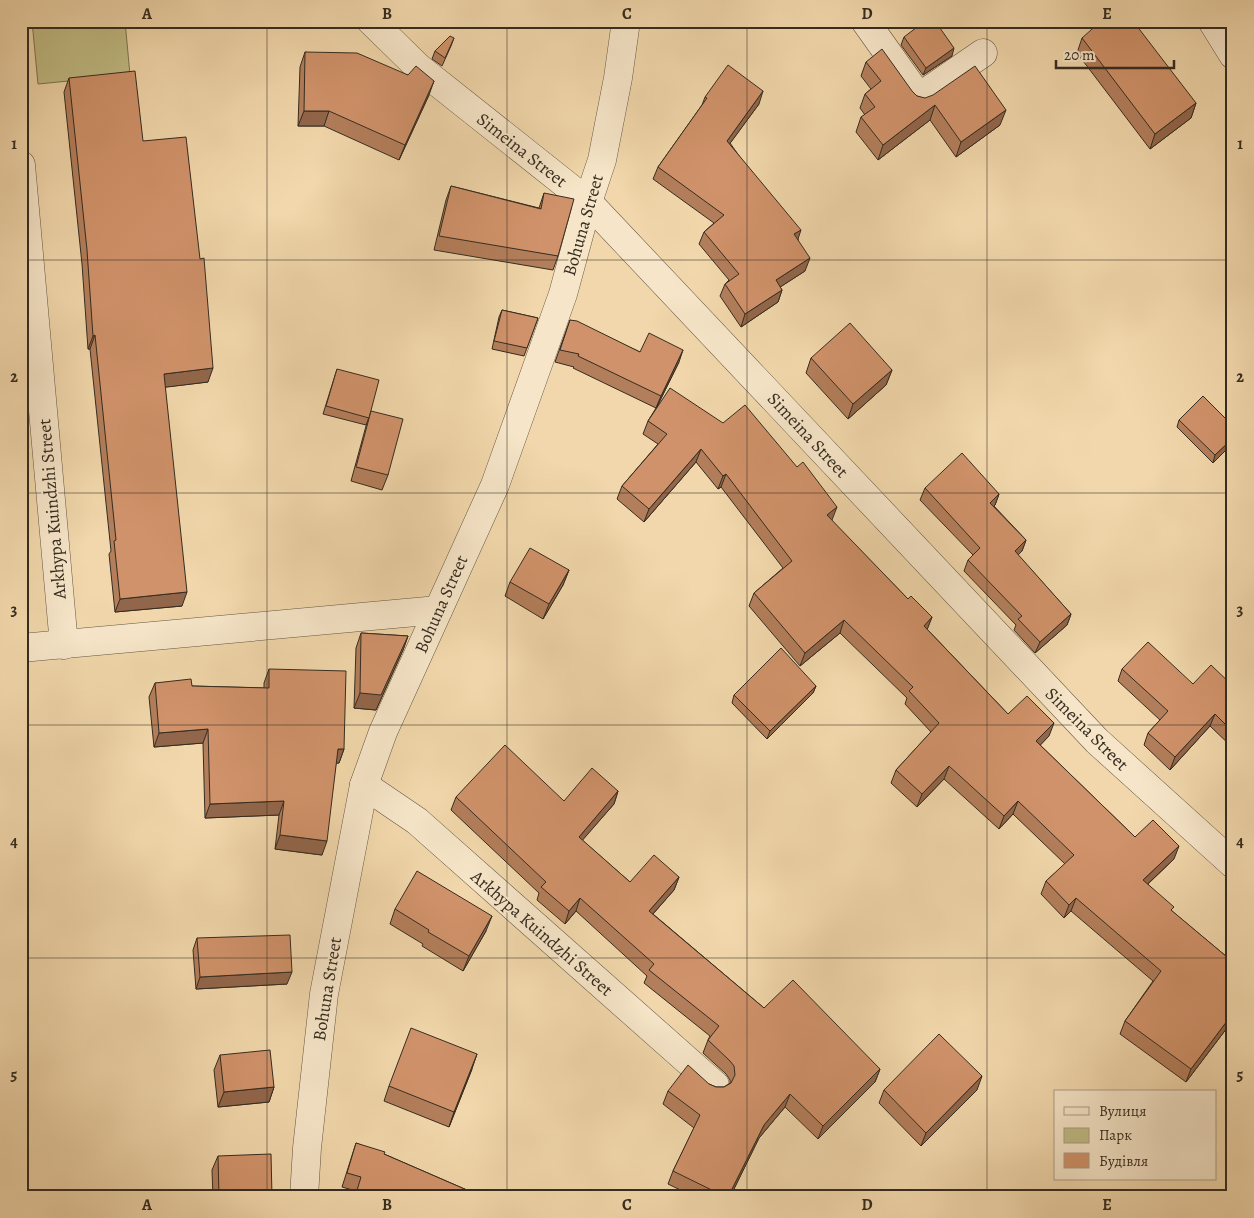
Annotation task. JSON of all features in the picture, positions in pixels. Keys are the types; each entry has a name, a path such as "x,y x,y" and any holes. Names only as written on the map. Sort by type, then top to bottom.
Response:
{"street":[{"name":"Simeina Street","path":"371,21 418,67 588,202 1096,741 1233,864"},
{"name":"Bohuna Street","path":"304,1197 307,1148 324,994 364,785 383,732 495,485 563,294 588,202 602,160 618,78 626,21"},
{"path":"865,21 919,97 983,53"},
{"path":"1212,21 1233,55"},
{"name":"Arkhypa Kuindzhi Street","path":"21,165 64,645"},
{"path":"21,648 438,610"},
{"name":"Arkhypa Kuindzhi Street","path":"364,785 417,821 715,1085"}],"green space":[{"path":"32,21 125,21 130,75 38,84"}],"building":[{"path":"925,21 935,21 954,48 926,68 904,37"},
{"path":"1101,21 1133,21 1196,103 1155,134 1082,38"},
{"path":"450,36 454,38 445,58 435,51"},
{"path":"882,49 917,96 925,98 933,95 975,66 1006,110 961,142 935,105 883,145 861,117 875,107 865,94 881,81 866,62"},
{"path":"305,52 357,53 408,75 416,66 434,81 405,145 329,111 304,111"},
{"path":"728,65 763,91 727,141 801,230 794,234 810,258 776,280 782,290 745,314 725,284 739,274 704,232 724,215 658,167"},
{"path":"135,71 143,141 186,137 200,259 204,258 213,368 164,374 187,592 120,599 114,541 116,540 95,335 93,336 87,250 69,78"},
{"path":"451,186 541,209 544,193 574,199 558,256 439,236"},
{"path":"502,310 538,318 527,348 494,341"},
{"path":"570,320 577,321 640,352 649,333 683,350 661,396 578,356 579,354 560,350"},
{"path":"850,323 892,370 853,404 811,358"},
{"path":"337,369 379,380 369,418 326,406"},
{"path":"670,388 723,423 745,405 797,467 803,462 837,507 827,515 908,599 911,596 932,617 924,626 1008,714 1027,696 1054,723 1036,741 1135,837 1153,820 1179,846 1143,880 1174,907 1171,910 1233,962 1233,1013 1191,1069 1125,1021 1161,971 1076,898 1069,905 1046,881 1074,855 1018,801 1004,816 949,766 922,794 896,770 939,723 909,691 913,687 844,620 805,653 754,593 792,561 726,474 723,476 701,449 649,509 622,486 667,434 648,421"},
{"path":"1203,396 1233,426 1233,438 1215,455 1179,420"},
{"path":"371,411 403,419 388,475 356,467"},
{"path":"962,453 999,494 990,503 1026,540 1015,551 1071,614 1040,642 1018,619 1022,616 968,560 980,548 925,488"},
{"path":"530,548 569,570 549,604 510,582"},
{"path":"361,633 408,636 381,695 360,693"},
{"path":"1148,642 1193,684 1211,665 1233,686 1233,732 1215,714 1175,757 1148,733 1168,711 1122,669"},
{"path":"781,648 816,686 770,731 734,695"},
{"path":"269,669 346,671 344,749 338,749 327,841 280,835 284,801 210,804 208,729 159,733 155,683 191,679 192,686 269,688"},
{"path":"505,745 564,801 592,768 618,791 579,837 630,882 654,855 679,877 649,911 764,1008 793,980 880,1069 823,1126 790,1094 764,1125 728,1197 673,1171 700,1115 668,1091 688,1065 709,1084 716,1087 724,1087 731,1083 735,1075 734,1066 708,1040 719,1026 649,970 654,964 580,898 569,911 541,887 546,882 456,797"},
{"path":"417,871 492,916 469,956 428,932 429,930 395,909"},
{"path":"290,935 292,972 200,977 197,938"},
{"path":"411,1028 477,1054 454,1112 389,1086"},
{"path":"939,1034 982,1076 926,1133 884,1090"},
{"path":"270,1050 274,1087 224,1092 220,1055"},
{"path":"356,1143 385,1152 384,1154 483,1197 355,1197 361,1177 347,1173"},
{"path":"271,1154 272,1197 219,1197 218,1156"}]}
